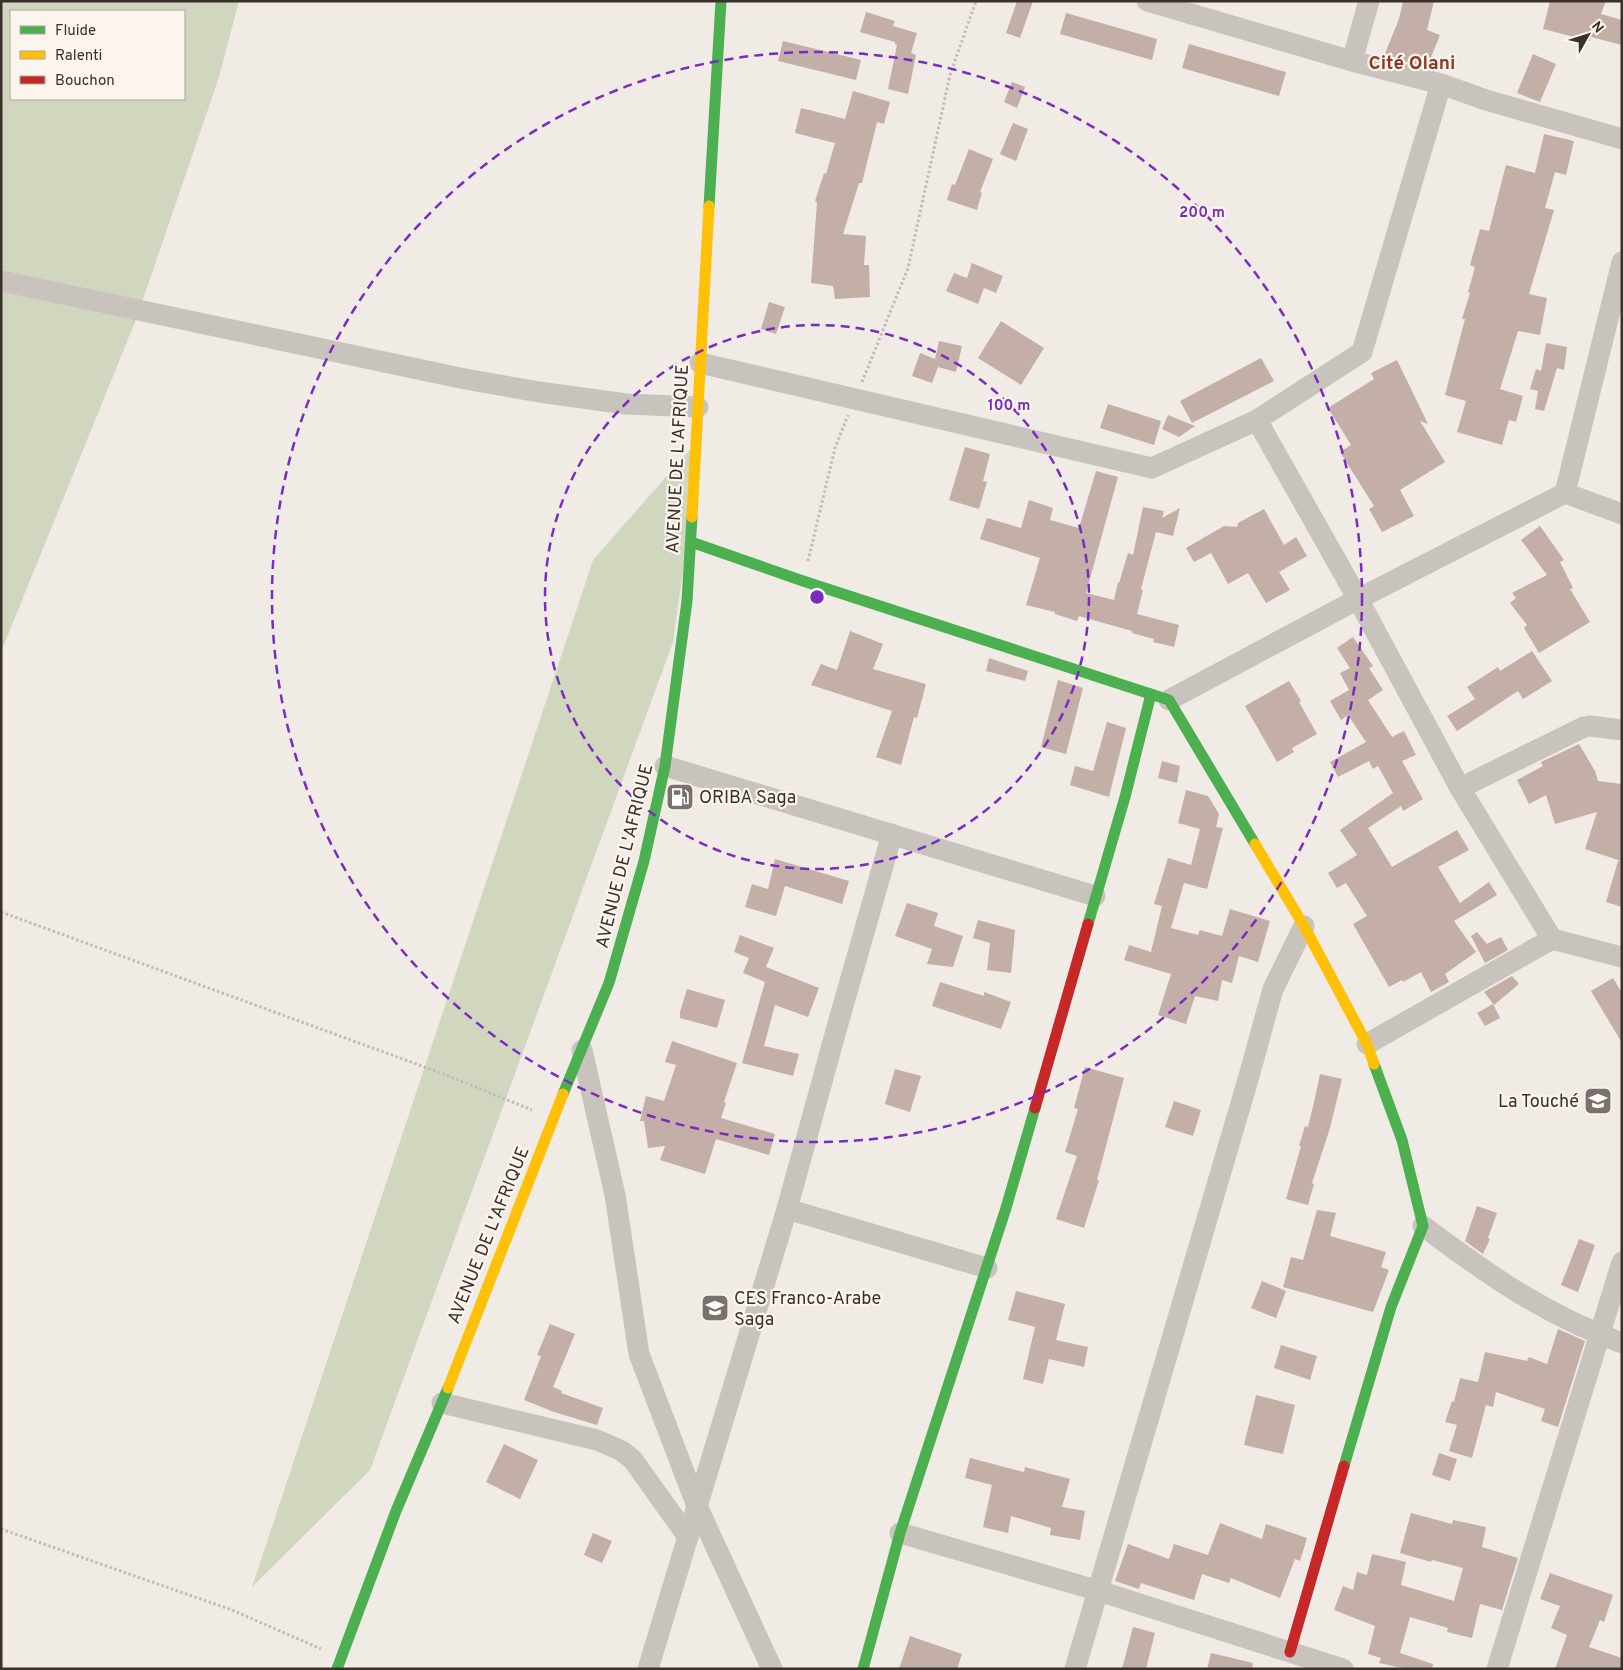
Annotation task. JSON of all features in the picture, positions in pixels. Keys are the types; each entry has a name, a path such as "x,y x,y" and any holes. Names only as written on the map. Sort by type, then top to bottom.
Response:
{"street":[{"name":"AVENUE DE L'AFRIQUE","path":"338,1663 396,1510 442,1403 553,1119 609,983 644,861 665,766 684,625 691,542 721,1"},
{"path":"1147,1 1352,61 1440,84 1486,100 1622,139"},
{"path":"1352,61 1369,1"},
{"path":"700,363 1152,468 1257,420 1362,352 1440,84"},
{"path":"863,1669 900,1533 1006,1208 1095,896 1125,797 1160,697 1358,599 1564,493 1614,320 1622,262"},
{"path":"1,281 473,380 539,392 626,404 698,407"},
{"path":"1257,420 1358,599 1460,788 1552,939"},
{"path":"1564,493 1622,514"},
{"path":"691,542 803,581 1160,697 1304,926 1367,1044 1402,1140 1423,1226 1392,1306 1290,1652"},
{"path":"1460,788 1584,727 1622,730"},
{"path":"665,766 1095,896"},
{"path":"648,1669 787,1209 892,834"},
{"path":"1075,1669 1250,1076 1268,1002 1304,926"},
{"path":"1367,1044 1552,939 1622,957"},
{"path":"582,1050 615,1195 639,1354 697,1506 772,1669"},
{"path":"787,1209 987,1268"},
{"path":"1423,1226 1464,1257 1550,1312 1600,1335 1622,1342"},
{"path":"1497,1669 1622,1262"},
{"path":"442,1403 597,1440 622,1451 633,1460 688,1537"},
{"path":"900,1533 1099,1591 1344,1669"}],"path":[{"path":"803,581 835,448 908,268 950,75 976,1"},
{"path":"1,912 432,1070 553,1119"},
{"path":"1,1529 232,1610 338,1663"}],"green space":[{"path":"1,1 239,1 219,77 137,317 1,652"},
{"path":"702,436 673,642 370,1470 252,1587 593,560"}],"building":[{"path":"1017,1 1033,1 1020,38 1006,33"},
{"path":"1403,1 1434,1 1427,30 1440,35 1427,67 1384,56 1399,19"},
{"path":"1550,1 1606,1 1601,14 1622,20 1622,45 1591,37 1590,41 1543,29"},
{"path":"866,12 895,21 893,26 917,33 911,53 916,55 908,94 888,89 897,45 895,42 860,32"},
{"path":"1066,13 1157,39 1152,60 1060,34"},
{"path":"783,41 861,60 856,80 778,61"},
{"path":"1189,44 1286,72 1279,96 1182,68"},
{"path":"1533,54 1556,64 1540,102 1517,93"},
{"path":"1012,82 1025,87 1017,108 1004,102"},
{"path":"853,91 890,102 884,124 877,122 862,183 859,183 843,234 866,236 864,265 869,265 870,297 835,299 833,286 811,283 817,202 815,201 824,173 826,174 835,143 795,133 801,108 845,119"},
{"path":"1013,123 1028,129 1016,161 1000,154"},
{"path":"1544,134 1574,141 1566,175 1555,172 1545,208 1554,210 1529,294 1547,298 1540,335 1518,331 1500,389 1523,396 1516,422 1509,420 1502,445 1457,432 1466,401 1445,395 1465,319 1462,319 1475,267 1470,265 1480,229 1489,231 1506,165 1535,173"},
{"path":"969,149 993,159 980,192 982,193 977,210 947,200 952,184 955,185"},
{"path":"972,263 1003,276 996,293 984,288 978,304 946,291 954,273 967,278"},
{"path":"769,302 785,307 776,334 761,329"},
{"path":"1001,321 1044,348 1021,385 978,358"},
{"path":"939,341 962,346 956,372 938,367 932,383 912,376 920,353 935,359"},
{"path":"1546,343 1567,347 1564,370 1557,368 1544,411 1535,409 1538,391 1530,389 1536,369 1541,371"},
{"path":"1261,358 1274,381 1192,423 1180,401"},
{"path":"1397,360 1428,424 1420,421 1445,462 1400,490 1414,516 1382,532 1369,509 1374,506 1340,452 1351,445 1328,408 1374,379 1371,373"},
{"path":"1108,404 1161,421 1154,445 1100,428"},
{"path":"1168,415 1195,426 1179,437 1162,429"},
{"path":"965,447 990,454 983,481 987,482 979,509 949,500"},
{"path":"1096,471 1118,477 1086,593 1114,600 1128,553 1133,555 1143,507 1164,511 1162,518 1180,508 1173,536 1156,532 1141,589 1143,590 1137,614 1179,625 1174,647 1153,642 1154,639 1132,633 1132,631 1079,616 1077,621 1055,614 1055,612 1026,605 1040,558 980,539 987,518 1021,528 1029,500 1053,508 1050,520 1079,528"},
{"path":"1264,509 1284,545 1296,537 1307,556 1279,572 1290,590 1266,603 1248,573 1228,584 1211,553 1194,562 1186,548 1224,526 1237,527 1238,523"},
{"path":"1540,526 1564,560 1560,562 1573,588 1570,589 1590,622 1539,653 1524,628 1527,625 1510,603 1516,598 1512,593 1547,575 1521,540"},
{"path":"850,631 883,644 873,669 926,684 917,718 914,717 901,765 876,757 892,711 811,685 821,664 837,670"},
{"path":"1353,637 1373,666 1369,668 1383,690 1368,700 1392,737 1404,731 1416,755 1402,761 1423,799 1403,811 1401,806 1368,828 1392,867 1457,830 1469,850 1438,867 1460,903 1489,882 1497,895 1454,921 1476,952 1445,974 1449,982 1431,992 1421,972 1389,987 1353,924 1367,916 1346,883 1337,888 1328,873 1357,855 1340,830 1393,793 1378,766 1373,769 1369,761 1338,777 1330,762 1366,742 1348,715 1341,720 1330,701 1349,690 1340,673 1350,668 1337,648"},
{"path":"1532,651 1552,681 1523,699 1518,691 1457,731 1447,716 1475,699 1467,687 1498,667 1500,671"},
{"path":"989,658 1028,671 1025,681 986,671"},
{"path":"1058,680 1083,688 1066,754 1041,747"},
{"path":"1289,681 1317,734 1292,748 1294,752 1277,762 1245,706"},
{"path":"1107,722 1126,728 1109,797 1070,785 1075,766 1093,771"},
{"path":"1579,744 1595,771 1598,781 1622,784 1622,907 1606,902 1618,861 1621,861 1585,849 1597,812 1555,824 1546,795 1529,804 1517,780 1543,766 1541,762"},
{"path":"1162,761 1180,766 1177,783 1158,778"},
{"path":"1186,790 1208,796 1219,814 1216,827 1223,828 1207,889 1184,883 1171,928 1198,935 1200,930 1222,936 1230,909 1270,921 1258,962 1239,956 1232,983 1222,980 1218,1001 1195,996 1186,1024 1158,1015 1171,974 1124,960 1129,945 1151,952 1162,906 1154,904 1168,858 1191,865 1200,829 1178,823"},
{"path":"775,859 849,881 842,904 785,886 776,916 745,907 752,884 768,889"},
{"path":"907,903 938,913 934,926 963,936 953,967 927,964 932,949 895,936"},
{"path":"978,920 1015,930 1011,973 987,970 990,943 973,938"},
{"path":"1477,932 1487,944 1501,937 1508,950 1485,963 1471,936"},
{"path":"740,935 774,948 766,967 819,988 808,1017 775,1005 764,1046 799,1054 793,1076 742,1063 765,982 743,973 749,958 734,952"},
{"path":"1512,976 1519,984 1494,1005 1484,992"},
{"path":"1613,978 1622,993 1622,1043 1591,991"},
{"path":"940,982 984,996 984,992 1011,1002 1001,1029 932,1006"},
{"path":"687,989 725,1000 717,1028 680,1018"},
{"path":"1493,1004 1500,1018 1485,1026 1477,1013"},
{"path":"672,1041 737,1063 724,1102 726,1103 721,1118 775,1134 769,1155 716,1139 705,1174 660,1160 665,1146 648,1148 644,1121 640,1121 646,1096 664,1101 676,1065 665,1062"},
{"path":"1085,1067 1124,1078 1097,1180 1099,1180 1084,1228 1056,1219 1077,1156 1065,1152 1078,1109 1074,1108"},
{"path":"895,1069 921,1076 910,1112 885,1104"},
{"path":"1320,1074 1342,1079 1330,1128 1312,1183 1314,1184 1308,1205 1286,1199 1305,1126 1308,1127"},
{"path":"1174,1101 1201,1110 1193,1136 1165,1127"},
{"path":"1477,1206 1497,1213 1488,1238 1490,1239 1483,1254 1465,1241"},
{"path":"1317,1210 1336,1213 1330,1236 1386,1252 1381,1267 1389,1270 1373,1312 1283,1287 1291,1257 1303,1260"},
{"path":"1579,1239 1595,1245 1578,1292 1561,1285"},
{"path":"1262,1281 1286,1291 1276,1318 1251,1308"},
{"path":"1016,1291 1065,1304 1056,1340 1088,1347 1084,1367 1049,1359 1043,1384 1023,1379 1035,1327 1008,1320"},
{"path":"550,1324 575,1334 553,1387 562,1391 561,1393 603,1408 597,1425 554,1412 524,1400 541,1356 537,1355"},
{"path":"1558,1329 1585,1341 1558,1427 1541,1421 1545,1409 1496,1392 1493,1407 1486,1405 1472,1458 1449,1451 1457,1425 1445,1422 1452,1401 1454,1402 1460,1378 1478,1382 1485,1352 1527,1361 1529,1357 1547,1364"},
{"path":"1281,1345 1317,1356 1310,1380 1274,1368"},
{"path":"1256,1395 1295,1405 1283,1454 1244,1445"},
{"path":"504,1444 538,1460 520,1499 486,1482"},
{"path":"1439,1453 1457,1459 1450,1481 1432,1475"},
{"path":"970,1458 1024,1472 1025,1467 1070,1479 1062,1507 1085,1511 1080,1540 1050,1535 1051,1528 1011,1516 1008,1533 983,1527 992,1485 965,1478"},
{"path":"1411,1513 1452,1524 1453,1520 1486,1527 1482,1547 1518,1558 1502,1610 1480,1604 1472,1638 1447,1632 1448,1628 1410,1617 1400,1653 1433,1664 1432,1669 1407,1669 1379,1663 1381,1658 1368,1654 1375,1626 1334,1610 1343,1586 1353,1590 1357,1572 1367,1575 1372,1554 1406,1562 1401,1585 1454,1601 1463,1568 1432,1560 1431,1562 1400,1553"},
{"path":"1220,1523 1262,1539 1266,1524 1307,1538 1300,1561 1295,1559 1280,1598 1231,1578 1229,1583 1202,1574 1194,1600 1141,1583 1139,1589 1115,1581 1128,1544 1169,1559 1174,1544 1208,1555"},
{"path":"593,1533 612,1541 602,1563 584,1555"},
{"path":"1550,1573 1613,1595 1604,1622 1600,1620 1589,1647 1622,1658 1622,1669 1555,1669 1567,1635 1551,1628 1560,1606 1540,1599"},
{"path":"1133,1627 1155,1633 1146,1669 1122,1669"},
{"path":"910,1636 962,1654 957,1669 899,1669"},
{"path":"1211,1653 1253,1663 1252,1669 1207,1669"}],"traffic: fast":[{"path":"709,206 721,1"},
{"path":"563,1094 609,983 644,861 665,766 687,601 692,517"},
{"path":"691,542 803,581 1169,700 1255,844"},
{"path":"1088,924 1125,797 1151,694"},
{"path":"1344,1466 1391,1307 1423,1226 1402,1140 1374,1064"},
{"path":"863,1669 900,1533 1006,1208 1035,1108"},
{"path":"337,1669 396,1511 448,1388"}],"traffic: slow":[{"path":"692,517 709,206"},
{"path":"1255,844 1304,926 1367,1044 1374,1064"},
{"path":"448,1388 563,1094"}],"traffic: jam":[{"path":"1035,1108 1088,924"},
{"path":"1290,1652 1344,1466"}],"place":[{"name":"ORIBA Saga","path":"680,797"},
{"name":"La Touché","path":"1598,1101"},
{"name":"CES Franco-Arabe Saga","path":"715,1308"}],"district":[{"name":"Cité Olani","path":"1412,62"}]}
